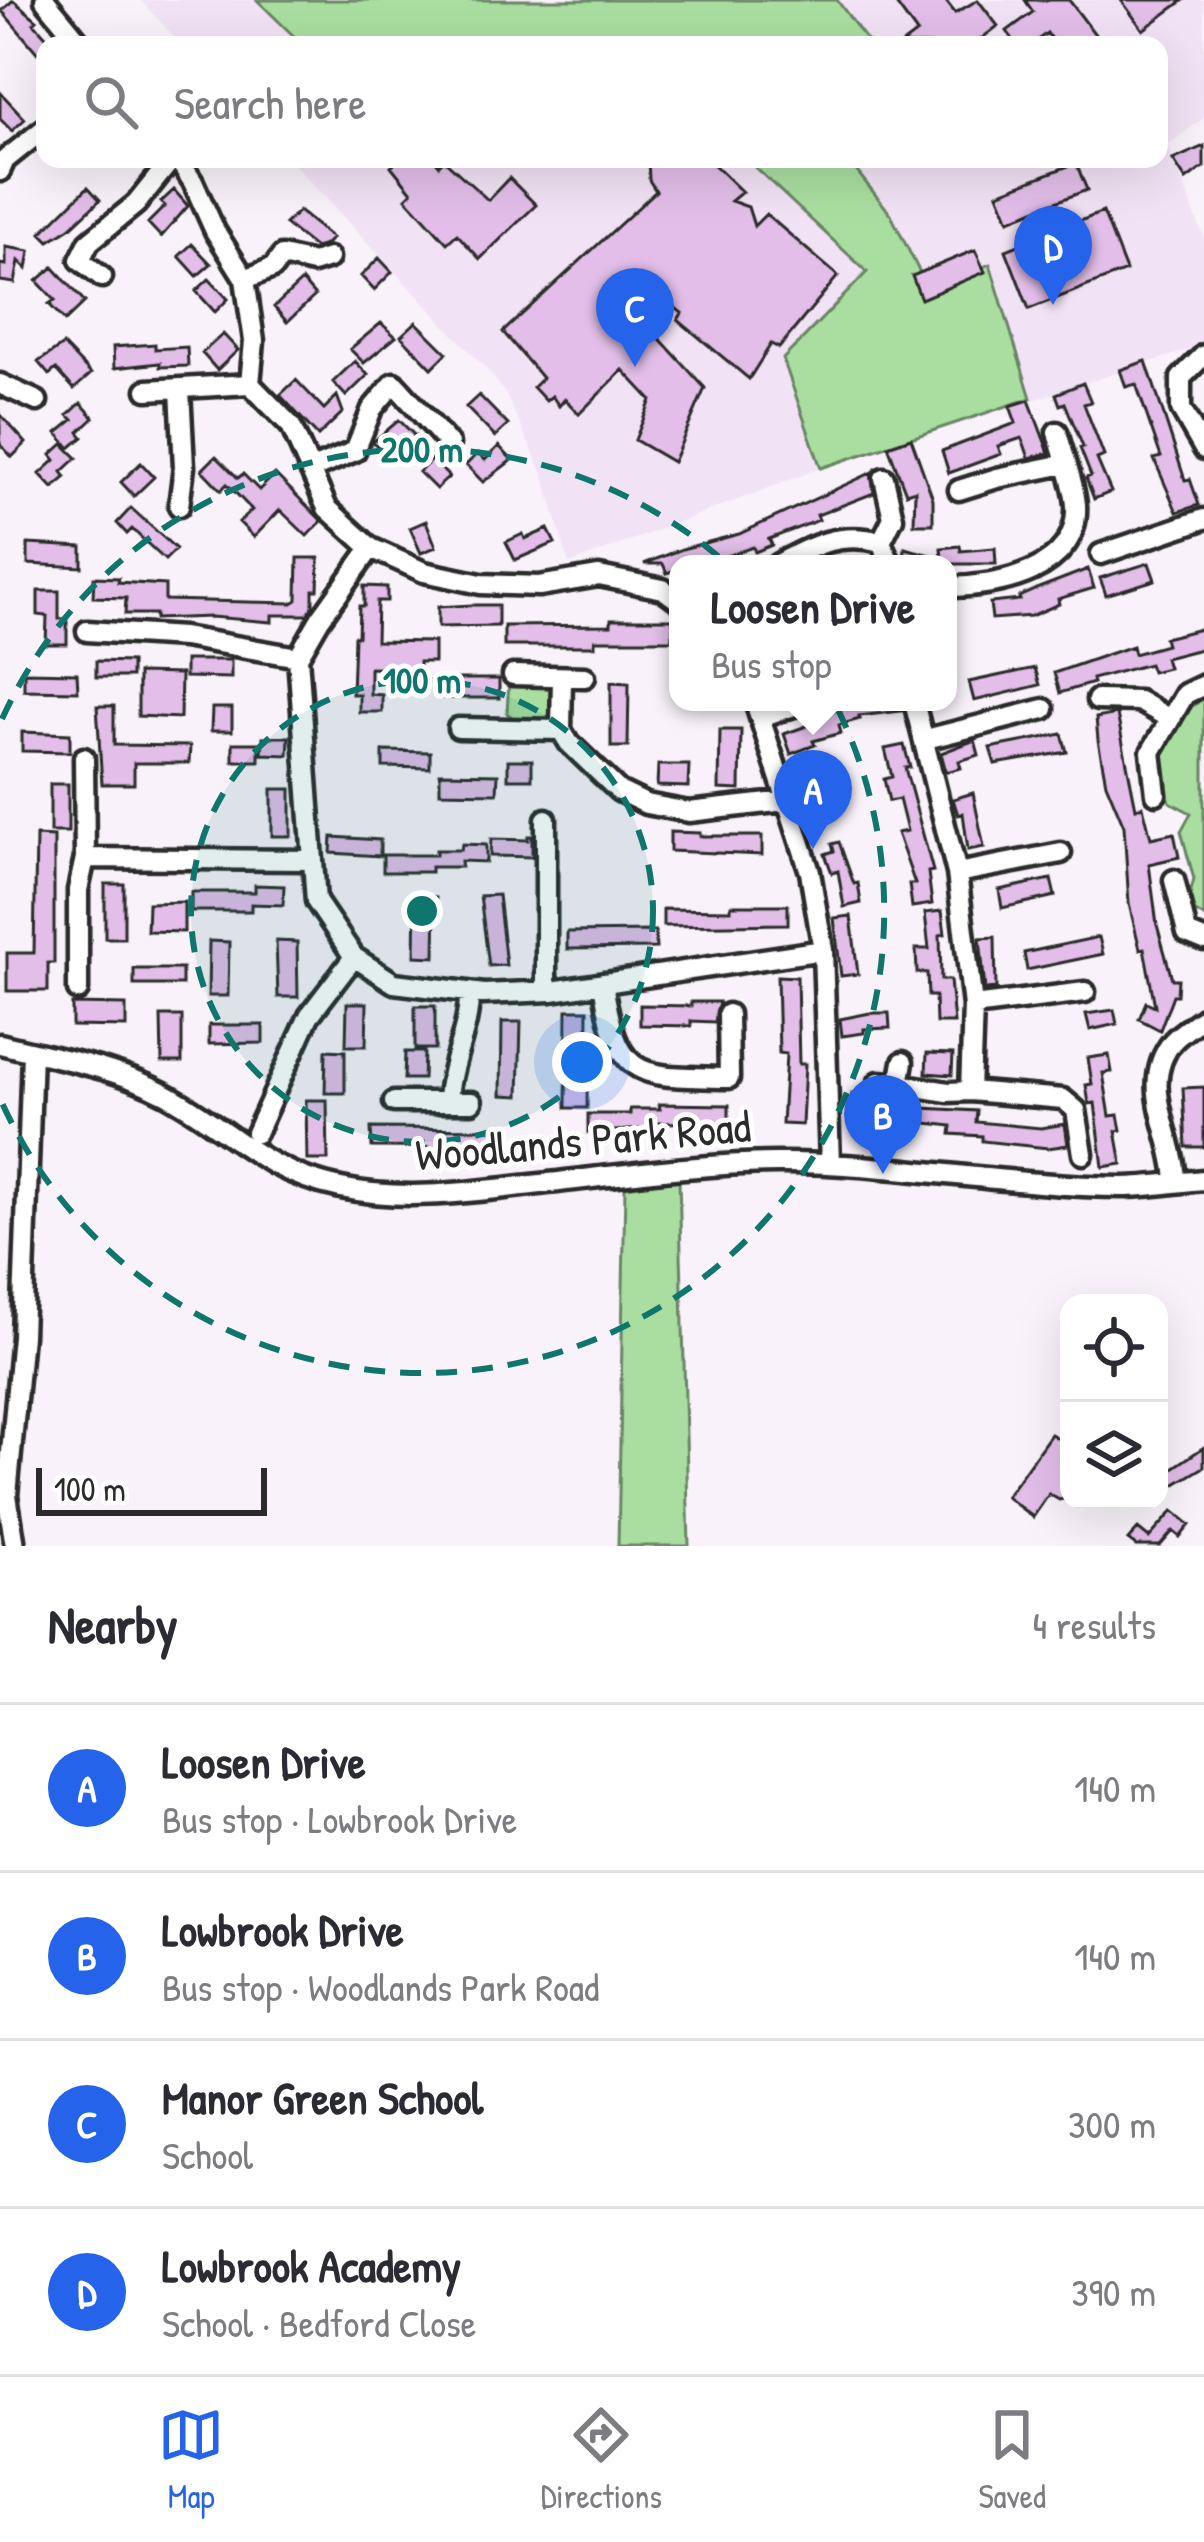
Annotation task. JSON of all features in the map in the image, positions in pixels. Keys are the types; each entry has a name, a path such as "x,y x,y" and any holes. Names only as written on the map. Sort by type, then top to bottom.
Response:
{"street":[{"path":"45,0 75,36"},
{"path":"2,162 36,135"},
{"path":"102,277 80,260 89,242 136,204 167,168"},
{"path":"182,168 245,279 254,341 250,384"},
{"path":"245,279 272,268 282,256 313,262 328,258"},
{"path":"1204,355 1181,378 1181,410 1204,449"},
{"path":"310,470 355,451 371,409 394,383 449,444"},
{"path":"0,384 37,401"},
{"path":"148,390 250,384 291,426 327,508 371,548 424,572 481,584 539,586 599,576 669,593"},
{"path":"179,506 184,467 180,390"},
{"path":"957,587 986,587 1035,571 1069,541 1076,508 1057,432"},
{"path":"959,490 1065,464"},
{"path":"880,542 893,518 884,478"},
{"path":"1101,554 1204,519"},
{"path":"795,555 821,541 855,535 880,542 886,555"},
{"path":"371,548 298,657 316,902 354,957 394,982 469,992 546,990 823,950"},
{"path":"87,631 183,637 298,657"},
{"path":"513,675 585,677"},
{"path":"562,678 561,730 569,743 619,790 646,805 688,812 786,801"},
{"path":"1156,794 1150,752 1184,694 1204,685"},
{"path":"1097,700 1138,701 1170,719"},
{"path":"926,739 1045,709"},
{"path":"758,711 810,872 823,950 830,1164"},
{"path":"917,711 957,873 973,1006 970,1090"},
{"path":"458,728 561,730"},
{"path":"78,990 84,758"},
{"path":"546,819 546,990"},
{"path":"957,873 1061,853"},
{"path":"85,858 311,860"},
{"path":"1174,880 1186,933 1204,940"},
{"path":"256,1133 261,1097 309,1016 354,957"},
{"path":"603,982 610,1031 618,1046 626,1060 655,1076 729,1078 728,1013"},
{"path":"973,1006 1063,989 1084,992"},
{"path":"448,1100 450,1068 470,1017 469,992"},
{"path":"1177,1182 1175,1157 1157,1103 1156,1080 1172,1042 1204,1017"},
{"name":"Woodlands Park Road","path":"0,1044 126,1078 166,1094 278,1168 304,1179 364,1192 470,1192 693,1165 830,1164 1124,1187 1204,1180"},
{"path":"15,1546 7,1495 22,1336 32,1052"},
{"path":"903,1062 889,1083 1071,1102 1083,1154"},
{"path":"394,1102 472,1102"}],"shaded area":[{"path":"140,0 257,0 294,36 174,36"},
{"path":"837,0 1204,0 1204,118 1168,145 1168,36 863,36"},
{"path":"1168,145 1204,238 1204,345 821,468 569,564 543,473 505,393 297,168 756,168 867,273 787,355 929,292 890,213 854,168 1168,168"}],"green space":[{"path":"257,0 837,0 863,36 294,36"},
{"path":"756,168 854,168 890,213 929,291 990,264 1031,398 821,468 783,359 867,272"},
{"path":"509,680 543,681 554,689 554,711 544,719 513,718 507,713"},
{"path":"1204,697 1204,917 1187,907 1194,879 1181,831 1191,813 1170,802 1157,756 1183,708"},
{"path":"679,1179 689,1546 618,1546 625,1187"}],"building":[{"path":"13,0 37,20 34,23 46,36 36,36 36,51 2,11"},
{"path":"893,0 945,0 955,13 978,0 998,26 985,36 913,36 917,33"},
{"path":"1025,0 1069,0 1096,36 1011,36 1007,31 1033,12"},
{"path":"1121,0 1184,0 1143,30"},
{"path":"0,92 25,119 12,131 0,119"},
{"path":"1204,146 1204,167 1186,180 1173,160"},
{"path":"393,168 453,168 488,200 509,178 536,205 480,259 457,234 447,243 406,198 412,192"},
{"path":"648,168 717,168 742,192 731,201 748,207 754,226 766,214 838,276 779,348 771,344 749,379 678,320 682,313 662,297 641,318 705,388 673,462 635,440 651,400 623,370 579,414 565,399 559,406 552,396 546,401 533,387 542,378 503,332 656,191"},
{"path":"1063,168 1078,168 1087,190 1009,220 998,193"},
{"path":"88,187 100,200 49,241 41,233"},
{"path":"174,190 188,206 161,237 148,223"},
{"path":"299,211 332,238 325,245 315,248 285,224"},
{"path":"1103,212 1126,271 1029,309 1006,250"},
{"path":"192,244 211,264 197,276 179,256"},
{"path":"6,247 30,251 27,269 19,261 15,283 0,281"},
{"path":"975,250 985,272 921,299 912,276"},
{"path":"379,258 392,272 374,290 361,276"},
{"path":"53,267 85,302 65,321 49,304 55,300 37,281"},
{"path":"209,279 228,299 215,312 196,291"},
{"path":"302,281 315,296 287,322 274,307"},
{"path":"416,322 447,353 432,368 401,336"},
{"path":"381,323 396,337 364,363 350,349"},
{"path":"223,334 238,350 217,370 202,353"},
{"path":"155,344 155,349 187,347 188,366 160,367 160,363 114,368 113,347"},
{"path":"63,345 91,374 74,389 56,369 49,375 38,362"},
{"path":"355,361 368,375 346,396 333,382"},
{"path":"1146,361 1185,480 1190,479 1199,505 1177,512 1154,459 1161,457 1136,384 1126,387 1120,370"},
{"path":"296,380 324,409 337,396 343,412 318,436 280,395"},
{"path":"1083,383 1091,402 1084,404 1104,456 1097,459 1111,492 1094,499 1083,447 1065,403 1060,405 1056,394"},
{"path":"479,395 508,425 495,437 466,407"},
{"path":"1029,400 1049,453 1029,458 1022,438 998,446 1001,454 949,473 942,451 1016,423 1010,406"},
{"path":"81,403 94,418 70,448 57,433 73,420 68,415"},
{"path":"0,414 26,443 12,457 0,444"},
{"path":"399,420 415,436 389,457 373,442"},
{"path":"911,438 933,499 933,524 914,524 915,490 906,493 888,446"},
{"path":"63,444 77,458 53,488 40,474"},
{"path":"499,446 512,460 483,482 466,465 478,453 485,460"},
{"path":"216,456 238,478 243,474 259,490 275,474 322,521 307,536 280,510 254,537 239,522 252,510 227,484 221,490 202,470"},
{"path":"432,459 449,477 436,489 419,472"},
{"path":"141,463 154,477 134,496 121,482"},
{"path":"871,473 874,493 817,515 819,520 769,539 772,545 755,552 753,547 729,555 669,555 667,573 663,564 644,564 682,549 739,534"},
{"path":"131,508 176,549 165,560 132,529 127,534 117,523"},
{"path":"426,521 436,547 421,553 410,528"},
{"path":"548,529 555,543 515,560 506,542"},
{"path":"28,544 82,547 82,567 28,564"},
{"path":"905,548 931,555 905,555"},
{"path":"941,548 995,548 996,564 957,564 957,555 942,555"},
{"path":"298,558 319,558 313,606 307,615 272,615 272,622 155,619 155,614 125,614 126,598 93,597 94,577 165,585 165,600 292,603 297,600"},
{"path":"1149,563 1155,580 1106,595 1100,578"},
{"path":"1088,569 1094,588 1058,599 1059,604 1031,616 992,619 990,603 1020,600"},
{"path":"364,586 387,587 387,601 377,601 376,641 434,642 434,662 419,662 419,669 370,668 370,694 382,695 382,712 359,712 359,694 352,694 354,636 358,636 359,606 364,606"},
{"path":"38,591 59,591 59,619 67,619 67,644 46,644 47,616 38,615"},
{"path":"498,605 498,626 438,627 438,607"},
{"path":"611,619 669,619 669,640 504,646 504,626 611,625"},
{"path":"1204,628 1204,648 1165,658 1168,668 1152,672 1149,664 1060,693 1054,673 1132,646 1134,654 1166,645 1164,638"},
{"path":"185,660 231,660 231,678 185,677"},
{"path":"96,661 131,662 131,677 96,677"},
{"path":"1035,668 1040,685 974,701 969,682"},
{"path":"24,672 77,673 78,691 24,690"},
{"path":"138,673 181,674 180,718 138,716"},
{"path":"443,679 499,679 499,698 443,698"},
{"path":"611,682 629,683 628,747 611,747"},
{"path":"97,706 114,706 114,745 190,746 189,763 134,763 134,784 102,784"},
{"path":"212,708 232,708 232,731 211,731"},
{"path":"902,711 859,716 839,725 841,733 791,754 784,734 821,721 820,715"},
{"path":"1117,714 1136,808 1143,806 1151,838 1174,833 1179,857 1149,864 1157,925 1172,979 1178,979 1177,995 1160,1030 1139,1019 1146,1002 1155,1006 1144,948 1140,949 1129,904 1124,826 1106,783 1098,740 1096,718"},
{"path":"720,730 741,730 740,790 719,789"},
{"path":"22,732 70,734 70,752 22,751"},
{"path":"1062,734 1067,752 995,764 990,748"},
{"path":"263,737 289,737 288,755 262,754"},
{"path":"975,740 979,755 959,761 961,768 946,772 941,753"},
{"path":"233,743 259,743 259,761 233,761"},
{"path":"904,745 910,767 905,768 933,871 928,872 932,904 912,907 909,884 915,884 897,833 907,831 899,799 889,801 884,779 892,777 885,749"},
{"path":"383,751 430,752 430,768 383,767"},
{"path":"508,760 532,760 532,779 508,779"},
{"path":"658,765 689,765 688,787 657,786"},
{"path":"440,773 498,774 497,793 440,792"},
{"path":"50,784 68,784 68,832 50,832"},
{"path":"272,789 291,789 291,836 272,836"},
{"path":"973,793 984,847 968,850 963,813 958,815 953,799"},
{"path":"670,832 762,836 762,855 670,851"},
{"path":"36,836 54,837 54,963 48,963 48,991 7,991 7,953 34,953"},
{"path":"532,836 532,857 490,856 491,839 528,840"},
{"path":"332,837 380,840 380,856 331,853"},
{"path":"839,842 854,884 858,883 861,903 844,907 838,871 832,873 825,854"},
{"path":"462,844 486,845 486,862 461,861 461,867 431,867 431,872 383,872 383,855 436,855 436,850 461,850"},
{"path":"1051,879 1055,896 1002,908 999,890"},
{"path":"105,884 124,884 124,938 105,938"},
{"path":"255,885 284,886 283,905 251,904 251,911 191,911 191,892 255,892"},
{"path":"498,895 506,965 489,966 480,896"},
{"path":"416,896 436,897 435,957 415,956"},
{"path":"184,902 184,932 147,931 148,903"},
{"path":"731,905 788,905 788,924 663,926 663,909 731,910"},
{"path":"942,911 941,980 950,980 954,1023 936,1023 935,996 928,996 927,973 917,973 916,949 929,949 925,913"},
{"path":"851,916 858,974 841,976 834,918"},
{"path":"655,931 656,948 567,949 567,932"},
{"path":"995,937 996,989 985,990 980,938"},
{"path":"1099,937 1103,954 1027,970 1024,953"},
{"path":"209,941 229,942 228,996 208,996"},
{"path":"276,941 297,942 298,997 278,997"},
{"path":"134,969 182,969 182,985 134,985"},
{"path":"777,976 797,977 799,1064 805,1064 802,1125 782,1124 786,1054 779,1053"},
{"path":"691,1002 719,1002 715,1022 640,1025 640,1005 691,1006"},
{"path":"347,1003 367,1003 366,1046 346,1046"},
{"path":"72,1004 126,1005 126,1027 72,1026"},
{"path":"415,1006 435,1006 435,1049 415,1049"},
{"path":"567,1010 588,1010 587,1108 566,1108"},
{"path":"1114,1010 1117,1024 1090,1030 1086,1014"},
{"path":"889,1013 890,1028 842,1036 840,1019"},
{"path":"161,1016 182,1016 182,1062 162,1062"},
{"path":"502,1022 521,1022 519,1096 501,1095"},
{"path":"209,1025 263,1025 263,1043 209,1044"},
{"path":"326,1050 345,1051 345,1093 325,1093"},
{"path":"405,1052 424,1052 423,1079 404,1079"},
{"path":"927,1053 953,1054 952,1075 926,1073"},
{"path":"1109,1055 1112,1072 1103,1073 1110,1116 1118,1115 1122,1164 1103,1167 1095,1103 1089,1104 1086,1085 1092,1084 1088,1058"},
{"path":"1204,1087 1204,1147 1186,1147 1183,1088"},
{"path":"852,1094 905,1102 904,1107 977,1111 976,1122 1041,1128 1065,1124 1068,1145 1048,1148 982,1141 982,1136 951,1134 952,1126 851,1114"},
{"path":"306,1100 327,1100 328,1160 307,1160"},
{"path":"659,1104 729,1105 729,1122 657,1123 657,1128 588,1133 588,1114 630,1114 630,1109 660,1109"},
{"path":"371,1128 508,1129 508,1148 372,1147"},
{"path":"1051,1434 1060,1440 1060,1500 1049,1494 1033,1517 1006,1497"},
{"path":"1204,1447 1204,1467 1174,1485 1168,1471"},
{"path":"1173,1511 1190,1525 1180,1537 1173,1531 1160,1546 1136,1546 1128,1540 1138,1529 1149,1538"}],"place":[{"name":"Lowbrook Academy","path":"1053,305"},
{"name":"Manor Green School","path":"635,367"},
{"name":"Loosen Drive","path":"813,849"},
{"name":"Lowbrook Drive","path":"883,1174"}]}
